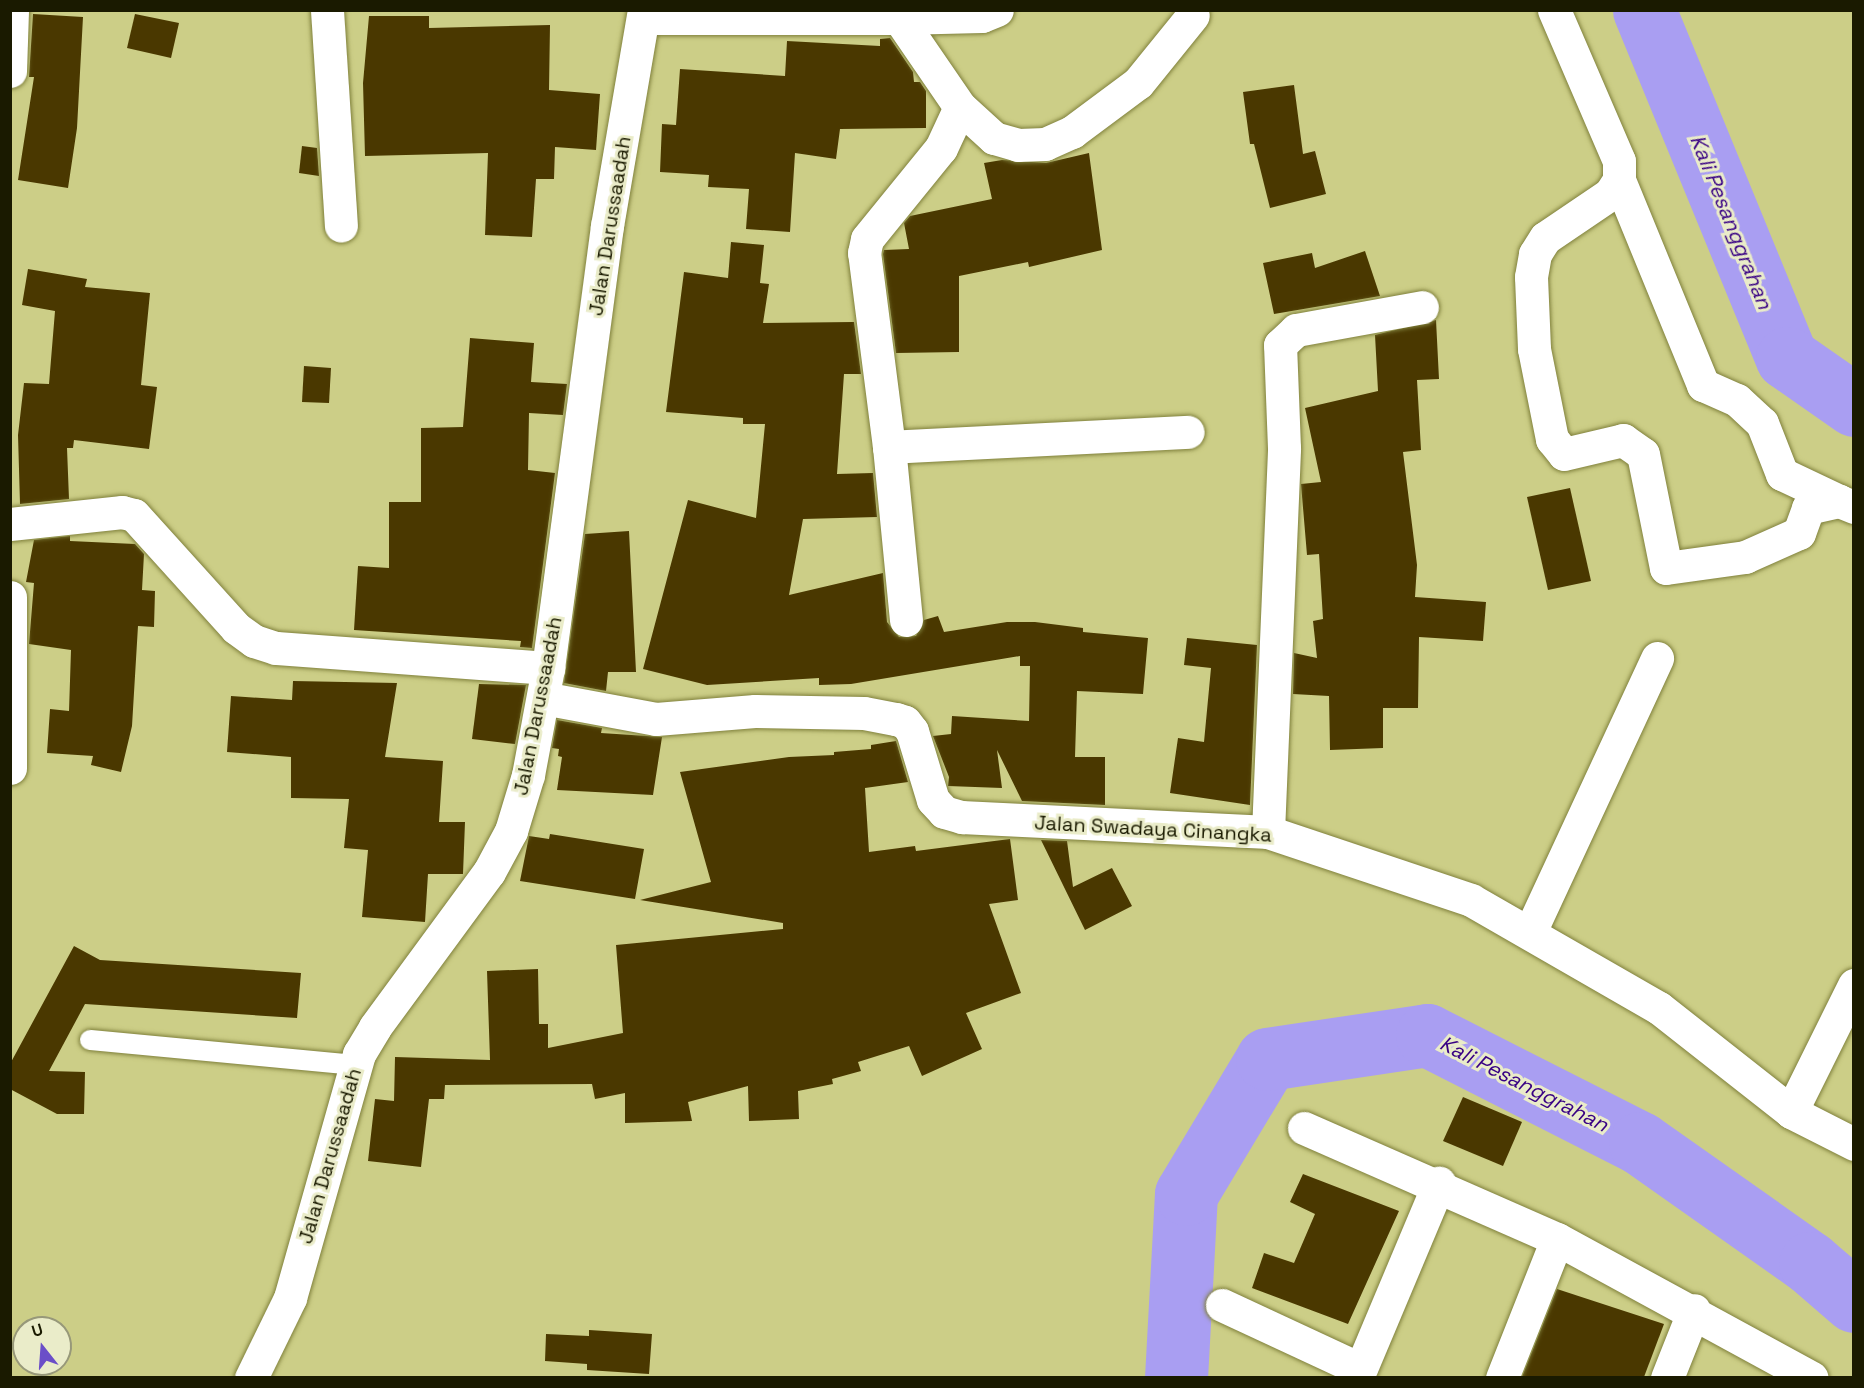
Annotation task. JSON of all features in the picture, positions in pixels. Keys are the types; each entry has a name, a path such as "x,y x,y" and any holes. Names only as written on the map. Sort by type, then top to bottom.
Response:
{"street":[{"path":"10,71 12,10"},
{"path":"327,10 341,226"},
{"path":"644,14 982,16 997,10"},
{"path":"1554,10 1613,144 1619,161 1619,180 1704,385 1737,400 1762,423 1782,474 1846,504"},
{"name":"Jalan Darussaadah","path":"251,1377 290,1298 356,1065 375,1027 489,872 511,831 528,775 545,683 607,226 644,14"},
{"path":"889,16 960,107 994,138 1018,144 1045,144 1072,132 1138,83 1193,15"},
{"path":"906,620 889,447 864,265 867,239 942,148 960,107"},
{"path":"1619,180 1610,194 1545,237 1534,254 1531,277 1534,349 1552,439 1564,454 1623,440 1643,454 1666,568 1745,557 1799,533 1808,508 1846,504"},
{"path":"1268,832 1284,448 1280,345 1296,330 1422,307"},
{"path":"889,447 1188,432"},
{"path":"10,524 122,512 134,515 237,628 254,641 276,648 545,683"},
{"path":"10,597 10,768"},
{"path":"1530,932 1657,658"},
{"name":"Jalan Swadaya Cinangka","path":"545,683 656,719 755,711 864,713 905,722 912,731 933,800 944,812 974,818 1268,832 1471,900 1659,1008 1791,1112 1854,1144"},
{"path":"1791,1112 1854,985"},
{"path":"1304,1128 1438,1183 1557,1239 1694,1310 1812,1377"},
{"path":"1222,1305 1358,1373 1438,1183"},
{"path":"1502,1377 1557,1239"},
{"path":"1667,1377 1694,1310"}],"lane":[{"path":"90,1040 356,1065"}],"building":[{"path":"33,14 83,17 77,128 68,188 18,180 34,77 29,77"},
{"path":"135,14 179,23 171,58 127,48"},
{"path":"369,16 429,16 429,28 550,25 549,90 600,94 596,150 555,147 554,179 536,179 532,237 485,235 488,153 365,156 363,83"},
{"path":"890,38 913,72 914,82 920,82 926,91 926,128 840,129 836,159 795,153 790,232 746,229 749,189 708,187 709,175 660,172 662,124 676,125 680,69 785,76 787,41 880,46 880,39"},
{"path":"1294,85 1303,154 1315,151 1326,194 1270,208 1254,144 1250,144 1243,92"},
{"path":"302,146 317,148 319,176 299,173"},
{"path":"1089,153 1102,250 1029,267 1028,262 959,276 959,352 896,353 883,254 884,250 909,249 904,223 910,216 992,199 984,163 1002,160 1046,163"},
{"path":"731,242 764,245 760,283 769,284 763,323 854,322 861,374 844,374 837,474 873,473 877,517 803,519 789,595 883,573 887,622 899,637 916,636 924,620 938,616 944,632 1007,622 1035,622 1083,628 1083,632 1148,638 1143,694 1077,691 1075,757 1105,757 1105,805 1022,801 997,750 1002,788 948,786 949,777 933,736 951,734 952,716 1029,721 1030,666 1020,666 1020,656 851,684 819,685 819,678 707,685 643,669 688,500 756,518 765,424 743,424 743,418 666,412 684,272 728,278"},
{"path":"1365,251 1380,296 1274,314 1263,263 1312,253 1315,268"},
{"path":"28,269 87,279 85,287 150,293 141,385 157,387 149,449 74,440 73,448 67,448 69,499 20,504 18,435 24,383 49,384 55,311 22,305"},
{"path":"1436,320 1439,379 1417,380 1421,450 1403,452 1417,565 1415,597 1486,602 1483,641 1419,637 1418,708 1383,708 1383,748 1330,750 1329,696 1293,694 1294,653 1317,658 1313,621 1323,619 1319,554 1307,555 1301,484 1321,482 1305,408 1378,391 1375,335"},
{"path":"470,338 534,343 531,382 567,384 563,415 529,413 528,470 555,473 532,648 520,647 521,641 354,630 358,566 389,568 389,502 421,502 421,428 463,427"},
{"path":"304,366 331,368 329,403 302,402"},
{"path":"1570,488 1591,581 1548,590 1527,497"},
{"path":"629,531 636,672 608,672 606,691 564,683 585,534"},
{"path":"70,536 70,541 135,544 144,554 142,590 155,591 154,627 138,626 132,726 121,772 91,765 93,756 47,753 50,709 69,711 71,650 29,644 34,583 26,582 34,540"},
{"path":"1187,638 1257,645 1250,805 1170,793 1178,738 1204,742 1211,668 1184,665"},
{"path":"293,681 397,683 385,757 443,761 439,822 465,822 463,874 428,874 425,922 362,917 368,850 344,848 349,799 291,798 291,757 227,752 231,696 292,700"},
{"path":"479,684 526,685 515,744 472,739"},
{"path":"557,720 602,728 601,733 662,737 653,795 557,790 562,757 558,756 559,749 552,748"},
{"path":"896,741 908,782 865,788 869,852 915,846 916,851 1010,839 1018,900 989,904 1021,993 966,1013 982,1049 922,1076 909,1046 858,1062 861,1071 832,1079 833,1084 798,1091 799,1119 749,1121 748,1086 688,1102 692,1121 625,1123 625,1093 595,1099 592,1084 445,1085 444,1099 429,1099 421,1167 368,1161 375,1099 394,1101 395,1057 490,1060 487,971 538,969 539,1024 548,1024 548,1048 623,1033 616,945 783,929 783,923 640,900 711,882 680,772 789,757 834,755 834,752 871,749 871,745"},
{"path":"550,834 644,849 635,899 520,881 529,836 549,839"},
{"path":"1041,840 1067,841 1073,887 1112,868 1132,906 1085,930"},
{"path":"74,946 100,960 301,973 297,1018 85,1004 49,1071 85,1072 84,1114 57,1114 10,1089 10,1064"},
{"path":"1463,1097 1522,1122 1503,1166 1443,1141"},
{"path":"1303,1174 1399,1211 1348,1324 1252,1288 1264,1253 1294,1263 1315,1214 1290,1202"},
{"path":"1557,1289 1664,1324 1644,1377 1522,1377"},
{"path":"589,1330 652,1334 649,1374 587,1370 587,1364 545,1361 546,1334 589,1336"}],"waterway":[{"name":"Kali Pesanggrahan","path":"1644,10 1787,358 1854,405"},
{"name":"Kali Pesanggrahan","path":"1176,1378 1186,1194 1267,1059 1427,1035 1640,1143 1810,1263 1854,1301"}]}
